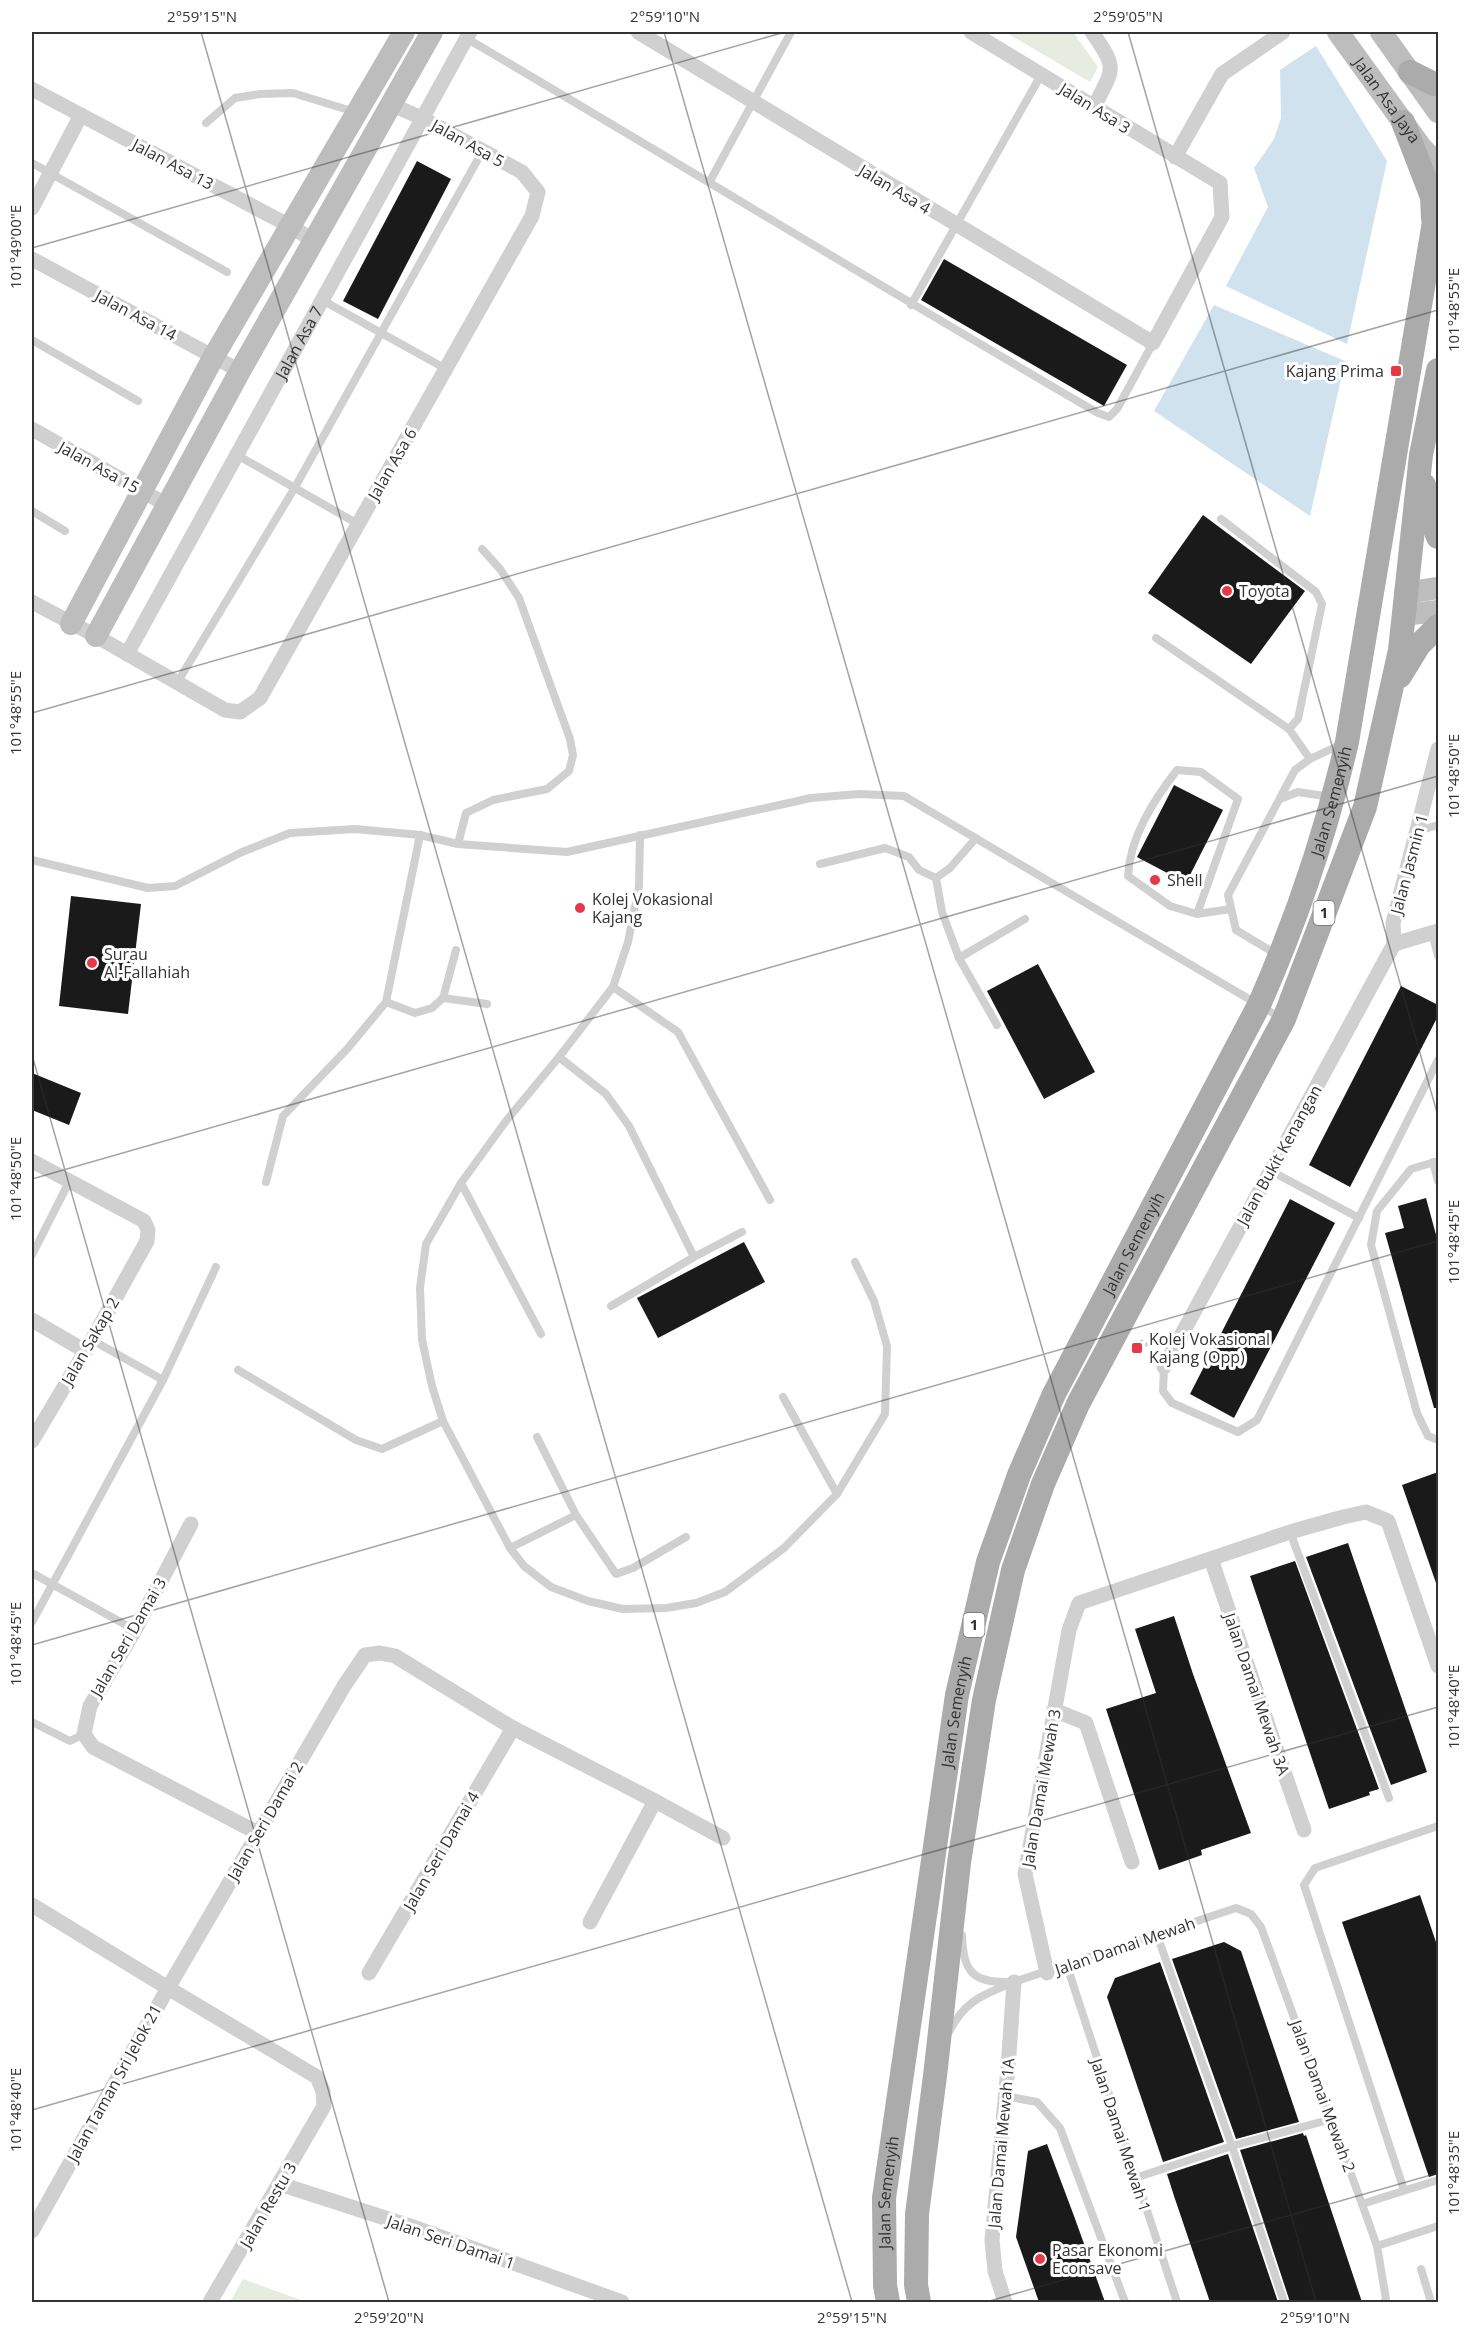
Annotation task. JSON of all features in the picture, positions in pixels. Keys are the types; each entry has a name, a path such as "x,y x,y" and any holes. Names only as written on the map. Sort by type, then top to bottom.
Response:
{"main road":[{"path":"1410,72 1438,84"},
{"path":"1403,122 1432,197 1434,229"},
{"name":"Jalan Semenyih","path":"888,2302 885,2285 884,2198 957,1695 988,1562 1019,1475 1054,1394 1259,1005 1308,882 1334,797 1347,741 1438,198"},
{"name":"Jalan Semenyih","path":"920,2302 916,2285 916,2214 935,2076 959,1863 984,1700 1013,1570 1043,1484 1078,1404 1284,1019 1365,807 1400,650 1400,603 1421,455 1438,370"},
{"path":"1421,455 1426,500 1438,537"},
{"path":"1364,633 1400,603 1377,554"},
{"path":"1387,709 1406,663 1419,645 1438,626"}],"street":[{"path":"71,624 214,356 404,32"},
{"path":"96,636 240,371 432,32"},
{"name":"Jalan Asa 4","path":"638,32 1153,343"},
{"name":"Jalan Asa 3","path":"971,32 1174,158 1220,183 1222,216 1153,343"},
{"path":"1092,32 1110,59 1112,72 1094,107"},
{"path":"1174,158 1222,74 1283,32"},
{"name":"Jalan Asa Jaya","path":"1338,32 1421,147 1438,165"},
{"name":"Jalan Asa Jaya","path":"1381,32 1438,112"},
{"name":"Jalan Asa 7","path":"128,654 468,35"},
{"name":"Jalan Asa 13","path":"32,89 314,240"},
{"name":"Jalan Asa 5","path":"390,104 422,118 522,172 538,192"},
{"path":"32,208 81,115"},
{"name":"Jalan Asa 6","path":"177,684 225,710 240,712 260,698 532,216 538,192"},
{"name":"Jalan Asa 14","path":"32,259 240,371"},
{"name":"Jalan Asa 15","path":"32,429 167,505"},
{"path":"1400,603 1438,588"},
{"path":"32,602 128,654 177,684"},
{"path":"1400,603 1438,611"},
{"name":"Jalan Jasmin 1","path":"1394,944 1393,923 1438,749"},
{"path":"1394,944 1435,932"},
{"name":"Jalan Bukit Kenangan","path":"1164,1367 1394,944"},
{"path":"32,1161 70,1180"},
{"name":"Jalan Sakap 2","path":"32,1441 147,1240 148,1230 144,1221 70,1180"},
{"path":"32,1320 88,1346"},
{"path":"1211,1559 1290,1532 1366,1512 1388,1521 1438,1666"},
{"name":"Jalan Seri Damai 3","path":"84,1734 90,1706 135,1630 191,1524"},
{"name":"Jalan Damai Mewah 3","path":"1047,1973 1026,1874 1069,1630 1079,1603 1211,1559"},
{"name":"Jalan Damai Mewah 3A","path":"1211,1559 1304,1830"},
{"name":"Jalan Seri Damai 2","path":"168,1988 344,1686 365,1655 380,1653 395,1656 513,1728"},
{"path":"1054,1710 1086,1723 1132,1863"},
{"path":"513,1728 655,1801 723,1839"},
{"name":"Jalan Seri Damai 4","path":"369,1973 513,1728"},
{"path":"84,1734 93,1747 258,1833"},
{"path":"590,1922 655,1801"},
{"path":"32,1905 168,1988"},
{"name":"Jalan Damai Mewah 1A","path":"1005,2302 995,2271 992,2240 1014,1982"},
{"name":"Jalan Taman Sri Jelok 21","path":"32,2231 168,1988 316,2077 323,2091 324,2106"},
{"name":"Jalan Restu 3","path":"210,2302 324,2106"},
{"name":"Jalan Seri Damai 1","path":"280,2184 416,2228 621,2302"}],"lane":[{"path":"710,181 791,32"},
{"path":"468,35 911,305 1098,413 1109,417 1117,409 1153,343"},
{"path":"911,305 1041,75"},
{"path":"206,123 235,98 260,94 293,93 356,112"},
{"path":"177,684 294,489 483,152"},
{"path":"32,163 227,272"},
{"path":"322,300 446,369"},
{"path":"32,340 138,401"},
{"path":"237,455 358,524"},
{"path":"32,511 65,531"},
{"path":"1221,519 1316,592 1322,604 1298,719 1289,729"},
{"path":"458,844 466,813 493,800 547,789 569,771 573,755 570,739 519,598 500,569 482,549"},
{"path":"1156,638 1289,729 1310,759"},
{"path":"1280,957 1236,930 1227,895 1295,770 1310,759 1347,741"},
{"path":"1197,914 1238,799 1202,772 1177,770 1151,807 1130,855 1128,876 1170,906 1197,914 1231,909"},
{"path":"1280,799 1299,792 1334,797"},
{"path":"32,860 148,888 166,887 175,886 242,852 290,833 355,829 420,835 458,844 567,852 811,798 859,794 904,796 1284,1019"},
{"path":"1418,831 1438,825"},
{"path":"266,1182 283,1116 348,1048 386,1002 420,835"},
{"path":"640,835 639,887 628,942 613,987 506,1121 461,1183 426,1244 420,1288 422,1340 432,1386 443,1421 510,1548 524,1566 551,1587 588,1600 623,1609 666,1608 696,1603 725,1592 784,1548 837,1494 885,1414 887,1346 873,1301 855,1262"},
{"path":"936,878 950,868 976,838"},
{"path":"819,864 885,848 909,857 919,870 936,878"},
{"path":"936,878 942,912 959,958 997,1024"},
{"path":"959,958 1025,919"},
{"path":"1435,932 1438,956"},
{"path":"386,1002 415,1013 432,1008 443,998 456,950"},
{"path":"613,987 678,1032 770,1200"},
{"path":"443,998 487,1004"},
{"path":"559,1057 606,1094 629,1126 694,1257"},
{"path":"1164,1367 1163,1391 1172,1402 1238,1432 1257,1420 1438,1060"},
{"path":"1438,1181 1436,1162 1411,1169 1377,1211 1371,1245 1417,1413 1428,1436 1438,1440"},
{"path":"1271,1171 1359,1218"},
{"path":"32,1255 70,1180"},
{"path":"461,1183 541,1334"},
{"path":"611,1306 694,1257 742,1232"},
{"path":"32,1622 163,1380 216,1267"},
{"path":"88,1346 163,1380"},
{"path":"238,1370 356,1440 382,1449 443,1421"},
{"path":"783,1397 837,1494"},
{"path":"537,1437 576,1515 616,1574 633,1568 686,1537"},
{"path":"510,1548 576,1515"},
{"path":"1290,1532 1389,1798"},
{"path":"32,1573 135,1630"},
{"path":"32,1722 70,1741 84,1734"},
{"path":"1404,2190 1304,1885 1315,1868 1438,1826"},
{"name":"Jalan Damai Mewah","path":"959,1863 962,1940 968,1970 982,1980 1014,1982"},
{"name":"Jalan Damai Mewah","path":"935,2076 955,2021 965,2007 987,1994 1014,1982 1047,1973 1236,1908"},
{"name":"Jalan Damai Mewah 2","path":"1236,1908 1251,1914 1261,1927 1377,2246 1385,2301"},
{"path":"1157,1935 1232,2146 1284,2302"},
{"name":"Jalan Damai Mewah 1","path":"1067,1966 1177,2302"},
{"path":"1005,2096 1037,2102 1060,2128 1125,2302"},
{"path":"1135,2178 1232,2146 1332,2119"},
{"path":"1362,2204 1438,2180"},
{"path":"1377,2246 1438,2226"},
{"path":"1421,2269 1431,2302"}],"shaded area":[{"path":"1005,32 1073,32 1098,67 1090,82"},
{"path":"243,2279 306,2302 230,2302"}],"water":[{"path":"1316,46 1387,161 1347,344 1226,286 1268,207 1254,168 1274,139 1281,118 1280,70"},
{"path":"1214,305 1345,361 1310,516 1154,411"}],"building":[{"path":"417,161 451,179 378,319 343,301"},
{"path":"944,259 1127,365 1104,406 921,300"},
{"name":"Toyota","path":"1203,515 1305,591 1251,664 1148,593"},
{"path":"1174,785 1223,810 1186,883 1137,857"},
{"path":"71,896 141,904 128,1014 59,1006"},
{"path":"1038,964 1095,1072 1044,1099 987,991"},
{"path":"1401,986 1438,1005 1438,1016 1350,1187 1309,1165"},
{"path":"32,1073 81,1093 69,1125 32,1110"},
{"path":"1426,1198 1438,1242 1438,1408 1434,1408 1385,1233 1404,1228 1398,1206"},
{"path":"1290,1199 1335,1223 1234,1418 1190,1394"},
{"path":"744,1242 765,1282 658,1338 637,1298"},
{"path":"1438,1472 1438,1583 1436,1583 1402,1485"},
{"path":"1348,1543 1427,1772 1391,1785 1306,1557"},
{"path":"1295,1561 1379,1789 1369,1792 1370,1795 1329,1809 1250,1576"},
{"path":"1174,1616 1251,1833 1201,1850 1202,1855 1159,1870 1106,1709 1156,1693 1135,1629"},
{"path":"1420,1895 1438,1948 1438,2174 1429,2177 1342,1922"},
{"path":"1224,1942 1241,1951 1299,2122 1236,2139 1172,1959"},
{"path":"1160,1962 1224,2142 1163,2162 1107,1997 1115,1978"},
{"path":"1303,2133 1304,2136 1306,2135 1362,2302 1290,2302 1240,2150"},
{"path":"1047,2144 1105,2302 1039,2302 1016,2237 1028,2151"},
{"path":"1228,2154 1278,2302 1210,2302 1174,2196 1167,2174"}],"place":[{"name":"Kajang Prima","path":"1396,371"},
{"name":"Toyota","path":"1227,591"},
{"name":"Shell","path":"1155,880"},
{"name":"Kolej Vokasional Kajang","path":"580,908"},
{"name":"Surau Al-Fallahiah","path":"92,963"},
{"name":"Kolej Vokasional Kajang (Opp)","path":"1137,1348"},
{"name":"Pasar Ekonomi Econsave","path":"1040,2259"}]}
